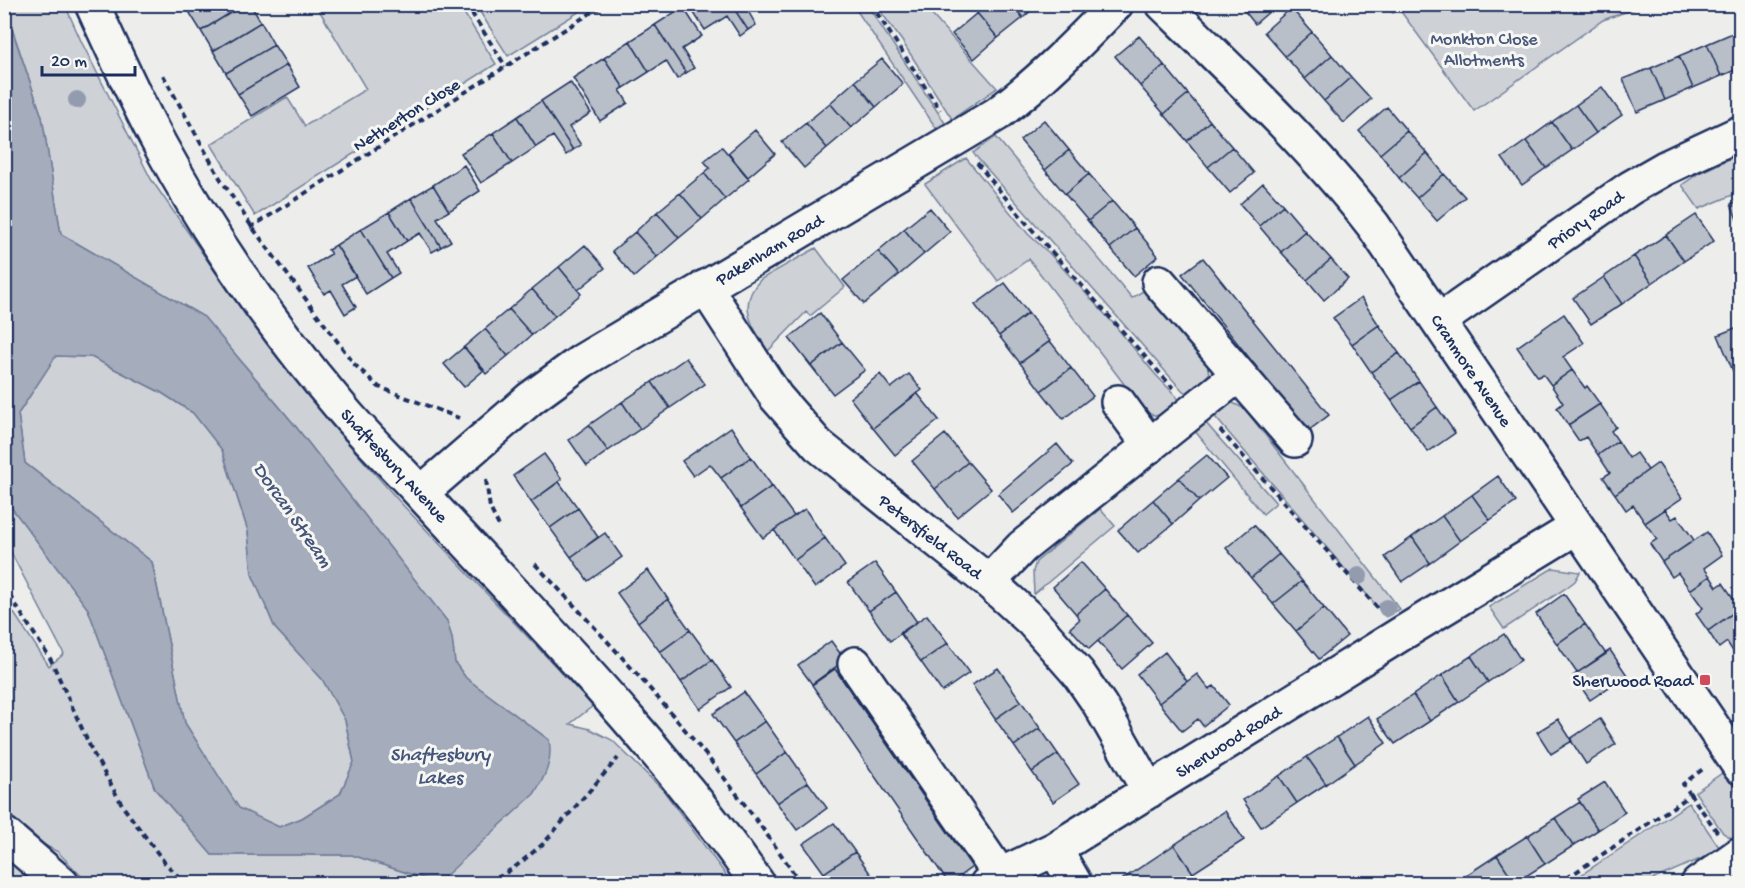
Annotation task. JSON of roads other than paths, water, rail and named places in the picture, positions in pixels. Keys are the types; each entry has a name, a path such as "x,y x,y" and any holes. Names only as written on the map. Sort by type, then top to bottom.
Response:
{"street":[{"name":"Shaftesbury Avenue","path":"92,4 160,146 220,246 249,288 363,433 421,493 640,733 704,811 758,884"},
{"name":"Pakenham Road","path":"421,493 531,398 624,335 997,114 1024,94 1055,66 1116,4"},
{"name":"Cranmore Avenue","path":"1163,4 1261,99 1343,187 1373,225 1740,767"},
{"name":"Priory Road","path":"1439,321 1630,188 1665,168 1740,133"},
{"path":"1159,282 1295,440"},
{"name":"Petersfield Road","path":"705,287 776,397 818,445 989,582 1032,621 1078,673 1100,705 1149,791"},
{"path":"989,582 1022,547 1238,375"},
{"path":"1118,402 1150,446"},
{"name":"Sherwood Road","path":"993,879 1055,849 1401,634 1577,528"},
{"path":"855,664 993,879"},
{"path":"4,834 62,884"},
{"path":"1055,849 1075,884"},
{"path":"1698,884 1739,856"}],"water":[{"name":"Shaftesbury Lakes","path":"4,6 42,117 61,234 204,317 293,423 447,621 455,663 466,678 549,740 549,762 542,781 534,794 438,883 352,855 212,855 155,789 88,609 5,499","holes":["56,356 91,357 162,393 193,413 222,450 248,531 252,574 275,628 322,679 345,720 354,762 340,794 302,818 279,827 239,808 185,723 152,562 25,463 18,414"]}],"place":[{"name":"Sherwood Road","path":"1705,680"}],"park label":[{"name":"Monkton Close Allotments","path":"1484,48"}],"water label":[{"name":"Dorcan Stream","path":"294,514"}]}
